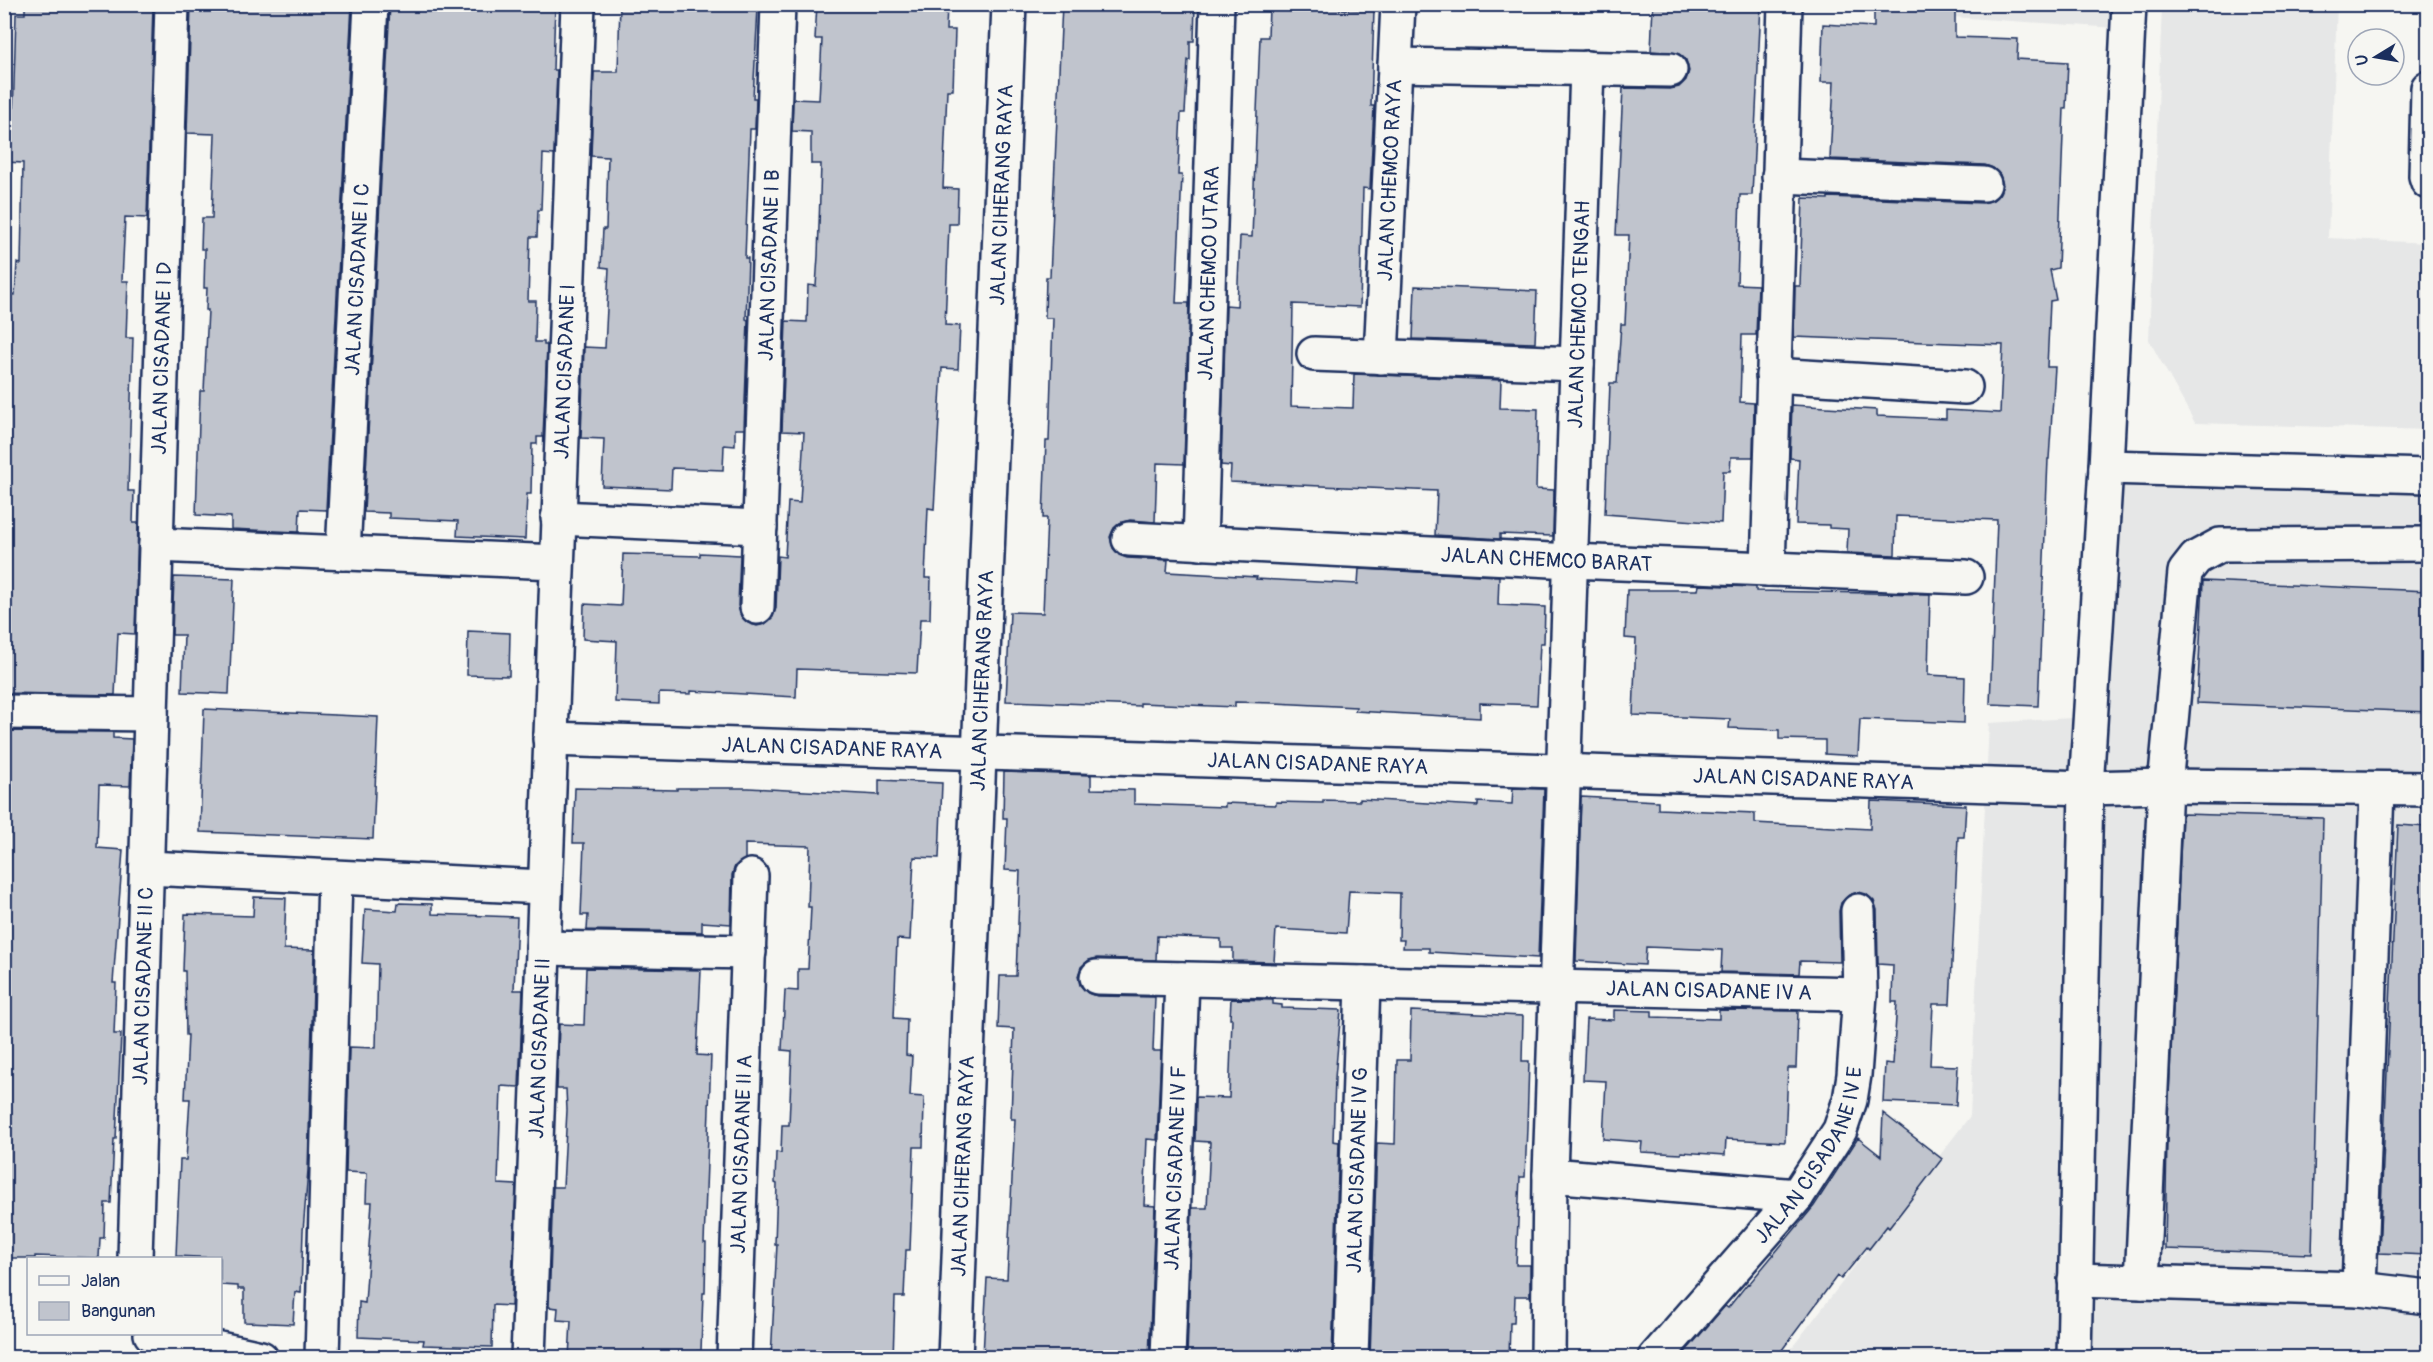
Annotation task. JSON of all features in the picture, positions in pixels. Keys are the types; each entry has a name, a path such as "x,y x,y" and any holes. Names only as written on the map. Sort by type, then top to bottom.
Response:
{"street":[{"name":"JALAN CISADANE I D","path":"151,714 172,4"},
{"name":"JALAN CISADANE I C","path":"343,553 371,4"},
{"name":"JALAN CISADANE I","path":"550,739 578,4"},
{"name":"JALAN CISADANE I B","path":"758,607 778,4"},
{"name":"JALAN CIHERANG RAYA","path":"955,1358 1009,4"},
{"name":"JALAN CHEMCO UTARA","path":"1200,543 1217,4"},
{"name":"JALAN CHEMCO RAYA","path":"1382,357 1398,4"},
{"path":"1768,569 1785,4"},
{"path":"2074,1358 2086,788 2106,468 2129,4"},
{"path":"1395,65 1671,70"},
{"name":"JALAN CHEMCO TENGAH","path":"1548,1358 1550,1175 1587,68"},
{"path":"2428,88 2426,176 2428,182"},
{"path":"1779,176 1984,184"},
{"path":"1314,354 1577,364"},
{"path":"1773,375 1965,387"},
{"path":"2106,468 2428,476"},
{"path":"558,518 760,527"},
{"name":"JALAN CHEMCO BARAT","path":"1129,539 1966,578"},
{"path":"2142,1282 2165,786 2185,572 2196,558 2220,544 2428,544"},
{"path":"156,545 557,562"},
{"path":"4,712 151,714"},
{"name":"JALAN CISADANE II C","path":"135,1257 151,714"},
{"name":"JALAN CISADANE RAYA","path":"550,739 2086,788 2165,786 2428,789"},
{"name":"JALAN CISADANE II","path":"528,1358 550,739"},
{"path":"2359,1289 2377,790"},
{"path":"147,868 545,887"},
{"name":"JALAN CISADANE II A","path":"734,1358 751,876"},
{"path":"322,1358 335,877"},
{"name":"JALAN CISADANE IV E","path":"1655,1358 1797,1197 1840,1130 1850,1100 1854,1075 1860,994 1858,911"},
{"path":"543,948 749,952"},
{"name":"JALAN CISADANE IV A","path":"1097,977 1860,994"},
{"name":"JALAN CISADANE IV F","path":"1168,1358 1182,979"},
{"name":"JALAN CISADANE IV G","path":"1351,1358 1363,983"},
{"path":"1550,1175 1797,1197"},
{"path":"2075,1280 2359,1289 2428,1297"},
{"path":"156,1335 261,1358"}],"shaded area":[{"path":"1836,4 2117,5 2116,28 1836,9"},
{"path":"2162,5 2337,5 2328,238 2428,243 2428,430 2195,423 2149,340"},
{"path":"2090,476 2428,489 2428,1357 1784,1358 1970,1116 1989,723 2072,718"}],"building":[{"path":"25,4 153,4 147,218 125,217 122,281 128,281 126,338 133,338 128,491 134,491 133,523 138,523 135,634 118,633 115,695 4,693 4,294 15,295 17,263 21,264 23,163 6,162 7,130 11,130 11,116 13,116 16,14 25,14"},
{"path":"215,4 352,4 326,510 300,509 299,532 231,529 231,517 196,515 200,391 204,391 208,310 206,310 207,288 204,288 205,249 201,249 202,218 212,218 215,134 187,133 191,6 215,7"},
{"path":"390,4 555,4 553,70 557,70 554,155 543,154 541,210 538,210 537,237 530,237 528,301 536,301 535,342 544,342 544,345 547,345 543,437 537,437 537,444 532,444 531,494 527,494 525,539 457,536 458,521 389,518 389,513 364,512"},
{"path":"620,4 753,4 753,7 758,8 753,98 756,98 755,129 750,129 745,258 748,258 746,319 748,320 744,429 735,429 735,446 724,445 723,470 672,468 671,489 602,486 604,439 581,438 584,347 605,348 609,268 601,267 603,229 606,229 608,157 591,156 594,72 618,72"},
{"path":"817,4 947,4 946,30 955,30 953,90 947,90 943,188 958,189 957,224 949,224 945,325 960,326 958,369 942,368 934,509 928,508 925,578 931,578 930,619 920,619 917,673 797,669 796,697 691,691 691,694 659,693 659,704 615,702 617,641 583,639 584,604 621,606 623,554 740,555 738,606 741,616 748,623 757,626 765,624 773,617 776,608 778,556 785,557 788,502 800,503 804,432 782,431 786,321 807,322 808,285 816,286 821,164 811,164 811,132 792,131 793,99 819,100 822,39 815,39"},
{"path":"1062,4 1195,4 1194,41 1190,41 1185,113 1181,113 1178,175 1182,175 1176,303 1189,303 1184,464 1157,463 1155,522 1130,520 1120,523 1114,528 1110,537 1113,548 1119,555 1127,558 1168,560 1167,572 1257,577 1256,579 1358,584 1359,569 1499,576 1498,605 1545,607 1544,643 1540,643 1537,705 1480,703 1480,718 1355,711 1356,707 1274,703 1235,702 1235,707 1006,701 1010,612 1043,613 1047,518 1043,518 1046,441 1049,441 1053,318 1045,318 1046,277 1050,277"},
{"path":"1653,4 1761,4 1752,195 1740,195 1737,284 1758,285 1756,335 1742,335 1740,402 1754,403 1753,457 1731,457 1730,471 1723,471 1721,523 1605,514 1610,383 1617,383 1621,324 1625,324 1629,235 1616,235 1623,88 1670,89 1679,87 1686,80 1689,71 1686,60 1679,54 1651,51"},
{"path":"1874,4 1955,4 1955,37 2018,39 2017,59 2068,62 2058,268 2050,270 2056,300 2050,301 2047,367 2055,367 2048,459 2038,706 1990,704 1997,520 1896,516 1895,555 1847,553 1848,529 1829,528 1829,525 1796,524 1799,459 1790,458 1792,405 1877,410 1877,416 1946,419 1946,410 2000,413 2003,345 1794,337 1795,286 1800,286 1803,198 1983,203 1993,200 2003,185 2000,175 1993,168 1985,165 1830,159 1834,82 1821,82 1823,24 1874,27"},
{"path":"1269,7 1374,10 1371,106 1374,106 1370,189 1363,188 1360,307 1293,304 1291,406 1353,408 1354,374 1501,380 1500,408 1538,409 1536,489 1554,490 1553,536 1500,534 1500,539 1435,535 1437,491 1230,482 1231,466 1221,465 1226,305 1237,306 1240,236 1252,237 1260,37 1268,37"},
{"path":"1415,286 1537,291 1535,343 1413,339"},
{"path":"174,577 234,579 229,694 182,692 184,635 172,635"},
{"path":"2203,581 2428,591 2428,712 2197,703"},
{"path":"1699,585 1756,587 1756,591 1930,594 1928,675 1965,677 1964,723 1860,719 1858,756 1825,754 1825,740 1779,739 1779,730 1729,728 1730,719 1633,715 1636,639 1625,638 1627,590 1698,590"},
{"path":"468,631 510,633 509,676 467,675"},
{"path":"204,709 378,717 373,839 200,832"},
{"path":"4,731 113,732 113,738 132,739 130,786 99,785 97,848 123,850 113,983 116,983 114,1034 121,1034 116,1139 114,1139 111,1203 105,1203 104,1238 100,1238 99,1257 4,1258"},
{"path":"1004,772 1091,775 1091,789 1134,790 1134,804 1225,807 1225,803 1276,805 1276,802 1323,803 1323,800 1360,801 1360,799 1478,806 1478,802 1512,804 1513,788 1544,789 1538,958 1429,952 1429,948 1403,948 1404,940 1399,940 1400,893 1349,891 1346,933 1276,929 1274,962 1233,961 1233,948 1221,948 1221,939 1157,936 1156,960 1097,958 1089,960 1081,967 1078,976 1080,985 1088,993 1097,996 1155,997 1153,1051 1161,1051 1157,1140 1147,1139 1144,1205 1155,1206 1149,1358 983,1356 987,1278 1007,1279 1015,1119 1011,1119 1014,1029 998,1028 1000,976 1016,976 1020,871 1005,870 1007,818 1003,818"},
{"path":"879,780 942,783 939,858 914,857 910,940 897,939 894,1018 907,1019 906,1055 912,1056 910,1096 924,1097 923,1147 914,1147 910,1250 906,1250 904,1297 895,1297 893,1358 771,1358 777,1244 775,1244 776,1152 781,1153 782,1125 789,1125 792,1051 782,1050 785,990 798,991 798,969 808,969 811,907 808,907 810,846 745,844 745,859 735,866 732,875 731,924 702,922 702,932 587,930 588,915 581,915 584,843 573,843 575,788 677,790 677,788 749,788 879,795"},
{"path":"1581,797 1658,801 1658,809 1755,813 1755,823 1870,829 1871,801 1966,805 1964,837 1958,837 1950,1004 1933,1004 1930,1065 1958,1066 1956,1105 1883,1102 1885,1063 1893,1064 1897,1002 1892,1002 1893,965 1878,964 1877,910 1874,901 1866,894 1858,892 1849,895 1841,903 1839,911 1840,962 1800,961 1799,974 1721,972 1722,950 1646,947 1645,965 1576,961"},
{"path":"2182,814 2323,818 2312,1254 2165,1249 2167,1139"},
{"path":"2398,825 2428,827 2428,1255 2379,1253"},
{"path":"254,897 286,898 284,949 314,950 308,1170 301,1293 295,1292 293,1324 244,1322 244,1289 238,1289 238,1286 222,1285 222,1257 176,1256 180,1160 186,1160 190,1099 185,1099 188,1035 186,1035 185,971 183,971 185,914 253,916"},
{"path":"398,903 432,904 432,914 517,917 514,990 523,990 519,1087 501,1086 498,1184 516,1185 511,1306 493,1305 492,1347 423,1345 424,1340 358,1337 359,1302 365,1303 372,1202 366,1202 367,1173 346,1172 349,1047 376,1048 378,964 362,963 365,909 397,911"},
{"path":"586,968 701,970 697,1055 711,1056 704,1243 706,1243 705,1293 703,1293 701,1351 697,1351 697,1358 569,1358 571,1321 557,1320 558,1308 549,1307 553,1187 563,1187 567,1110 566,1089 557,1089 559,1024 584,1025"},
{"path":"1231,999 1273,1000 1273,1004 1282,1005 1282,1008 1341,1010 1335,1078 1333,1141 1339,1142 1332,1358 1187,1358 1192,1208 1207,1208 1210,1142 1195,1141 1196,1097 1229,1098"},
{"path":"1614,1010 1652,1011 1652,1017 1719,1019 1719,1010 1798,1011 1796,1068 1788,1068 1785,1142 1726,1139 1725,1155 1641,1152 1642,1142 1603,1139 1606,1081 1583,1080 1586,1019 1614,1020"},
{"path":"1411,1011 1523,1016 1522,1061 1529,1061 1525,1177 1520,1177 1516,1265 1530,1265 1530,1296 1515,1296 1514,1323 1510,1323 1509,1358 1370,1358 1377,1143 1395,1144 1397,1060 1410,1060"},
{"path":"1883,1113 1942,1159 1889,1228 1887,1226 1869,1249 1867,1247 1841,1279 1837,1276 1776,1358 1680,1358 1725,1306 1728,1308 1814,1206 1858,1138 1881,1156"}]}
